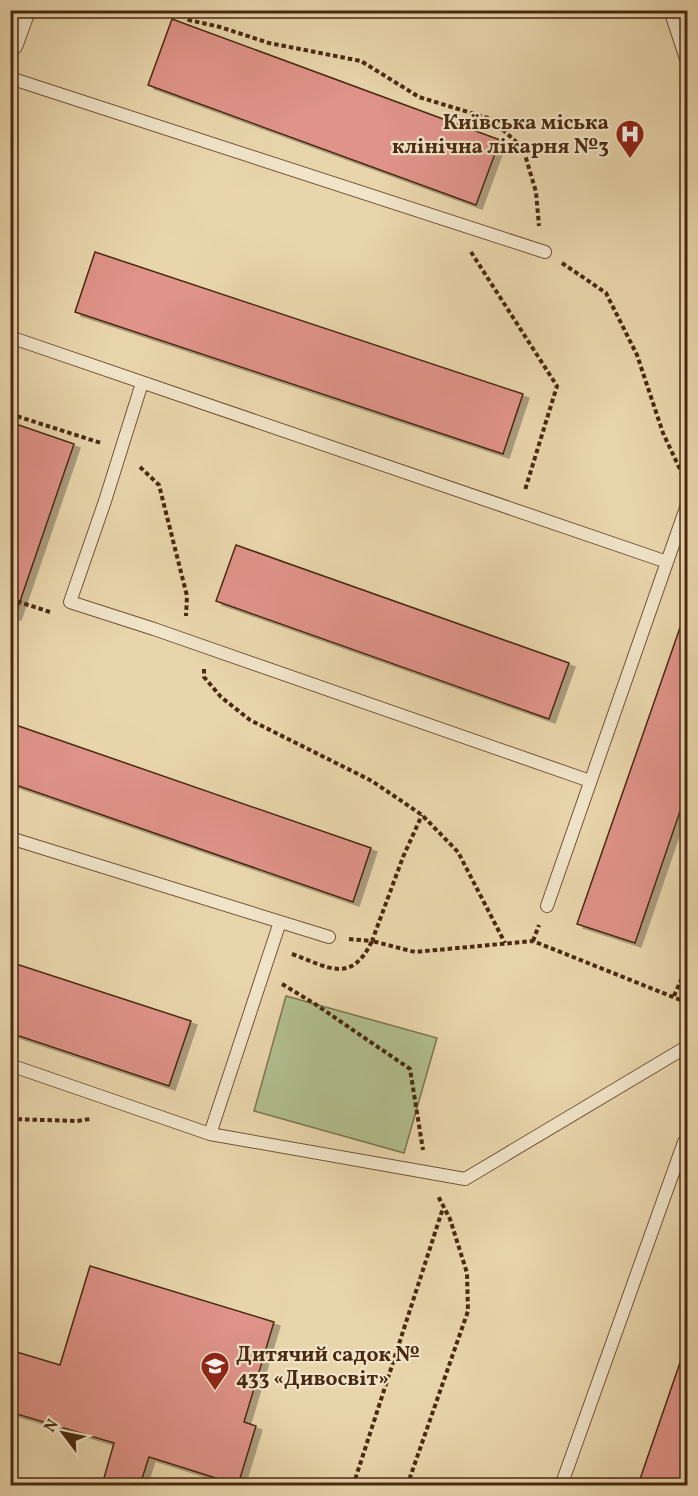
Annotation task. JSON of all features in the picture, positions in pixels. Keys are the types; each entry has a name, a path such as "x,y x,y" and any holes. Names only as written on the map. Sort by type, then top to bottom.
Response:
{"street":[{"path":"10,43 22,10"}],"lane":[{"path":"670,10 687,65"},
{"path":"10,78 543,251"},
{"path":"10,337 667,562"},
{"path":"142,383 70,602 591,781"},
{"path":"547,906 687,502"},
{"path":"10,838 329,937"},
{"path":"210,1134 280,922"},
{"path":"10,1065 210,1134 465,1179 687,1046"},
{"path":"561,1485 684,1142"}],"path":[{"path":"176,10 189,20 220,27 269,43 361,61 419,97 490,119 523,148 536,192 543,251 606,293 637,355 663,433 687,486"},
{"path":"451,221 557,386 518,511"},
{"path":"10,409 19,417"},
{"path":"10,414 121,449 159,485 187,596 185,640"},
{"path":"10,599 65,618 70,602"},
{"path":"203,646 204,677 221,697 250,720 372,781 422,815 458,852 505,943"},
{"path":"272,946 337,970 354,965 365,956 422,815"},
{"path":"372,941 415,952 533,941 687,1003"},
{"path":"674,996 687,964"},
{"path":"263,972 315,1004 410,1069 426,1172 450,1219 466,1273 468,1311 407,1485"},
{"path":"10,1119 76,1121 135,1108"},
{"path":"353,1485 444,1207"}],"green space":[{"path":"286,996 437,1038 404,1153 254,1111"}],"building":[{"path":"172,19 500,140 476,205 148,85"},
{"path":"95,252 523,394 503,454 75,312"},
{"path":"10,422 74,444 15,616 10,616"},
{"path":"236,545 569,663 549,719 216,601"},
{"path":"683,619 687,619 687,791 635,943 577,924"},
{"path":"10,723 371,848 353,902 10,783"},
{"path":"10,962 191,1021 169,1086 10,1033"},
{"path":"90,1266 274,1322 244,1422 256,1426 238,1485 149,1457 140,1485 102,1485 114,1443 10,1412 10,1350 60,1365"},
{"path":"683,1354 687,1355 687,1485 638,1485"}],"place":[{"name":"Київська міська клінічна лікарня №3","path":"630,160"},
{"name":"Дитячий садок № 433 «Дивосвіт»","path":"215,1392"}]}
